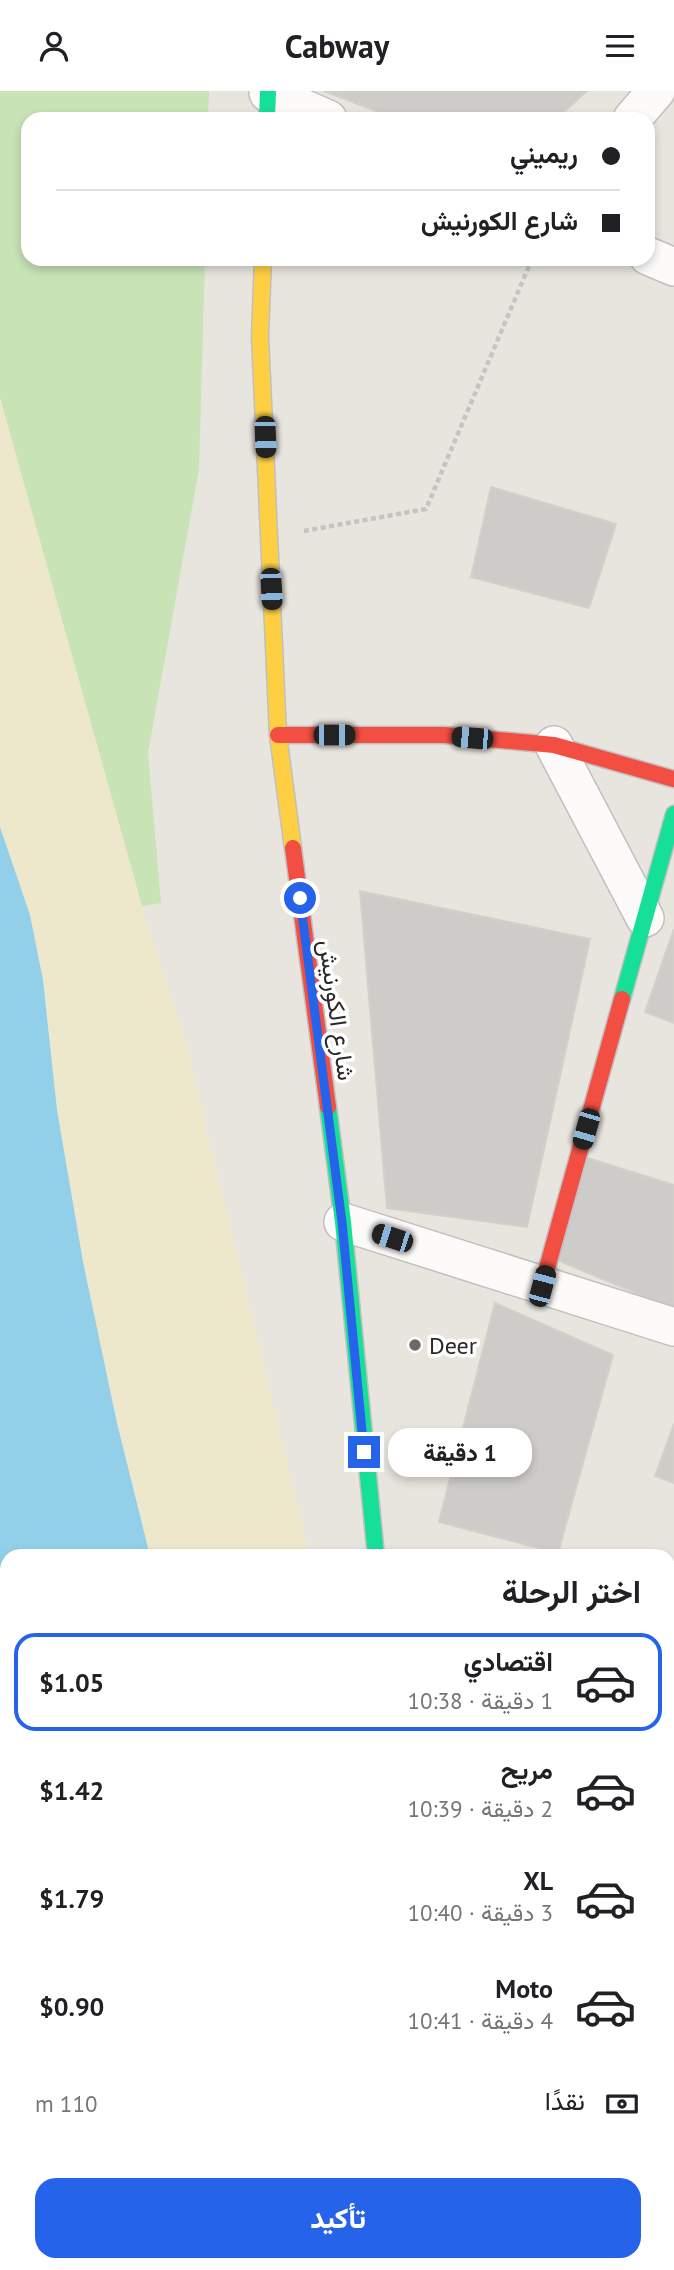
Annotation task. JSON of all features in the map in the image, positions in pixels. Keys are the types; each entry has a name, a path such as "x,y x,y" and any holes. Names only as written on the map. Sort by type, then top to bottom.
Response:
{"main road":[{"name":"شارع الكورنيش","path":"263,266 260,336 278,735 342,1222 375,1549"},
{"path":"278,735 444,735 554,745 674,779"},
{"path":"542,1286 674,814"}],"street":[{"path":"638,112 656,91"},
{"path":"268,101 305,112"},
{"path":"655,259 674,267"},
{"path":"554,745 645,918"},
{"path":"342,1222 674,1327"}],"path":[{"path":"269,538 426,509 528,266"}],"green space":[{"path":"0,91 209,91 208,112 21,112 21,266 205,266 199,469 148,753 161,903 142,906 0,398"}],"sand":[{"path":"0,398 142,906 187,1046 308,1549 148,1549 117,1423 83,1262 57,1110 43,980 30,915 0,827"}],"water":[{"path":"0,827 30,915 43,980 57,1110 83,1262 117,1423 148,1549 0,1549"}],"building":[{"path":"324,91 587,91 564,112 379,112"},
{"path":"491,487 616,524 589,608 471,577"},
{"path":"360,891 590,939 527,1227 387,1208"},
{"path":"674,929 674,1023 645,1012"},
{"path":"578,1155 674,1185 674,1309 550,1257"},
{"path":"495,1303 613,1355 559,1549 543,1549 439,1522"},
{"path":"674,1424 674,1483 655,1476"}],"traffic: fast":[{"path":"267,112 268,91"},
{"path":"622,999 674,814"},
{"path":"328,1107 343,1222 375,1549"}],"traffic: slow":[{"path":"263,266 260,336 278,735 293,848"}],"traffic: jam":[{"path":"278,735 444,735 554,745 674,779"},
{"path":"293,848 328,1107"},
{"path":"542,1286 622,999"}],"place":[{"name":"Deer","path":"415,1345"}],"route":[{"path":"300,898 342,1222 364,1452"}]}
